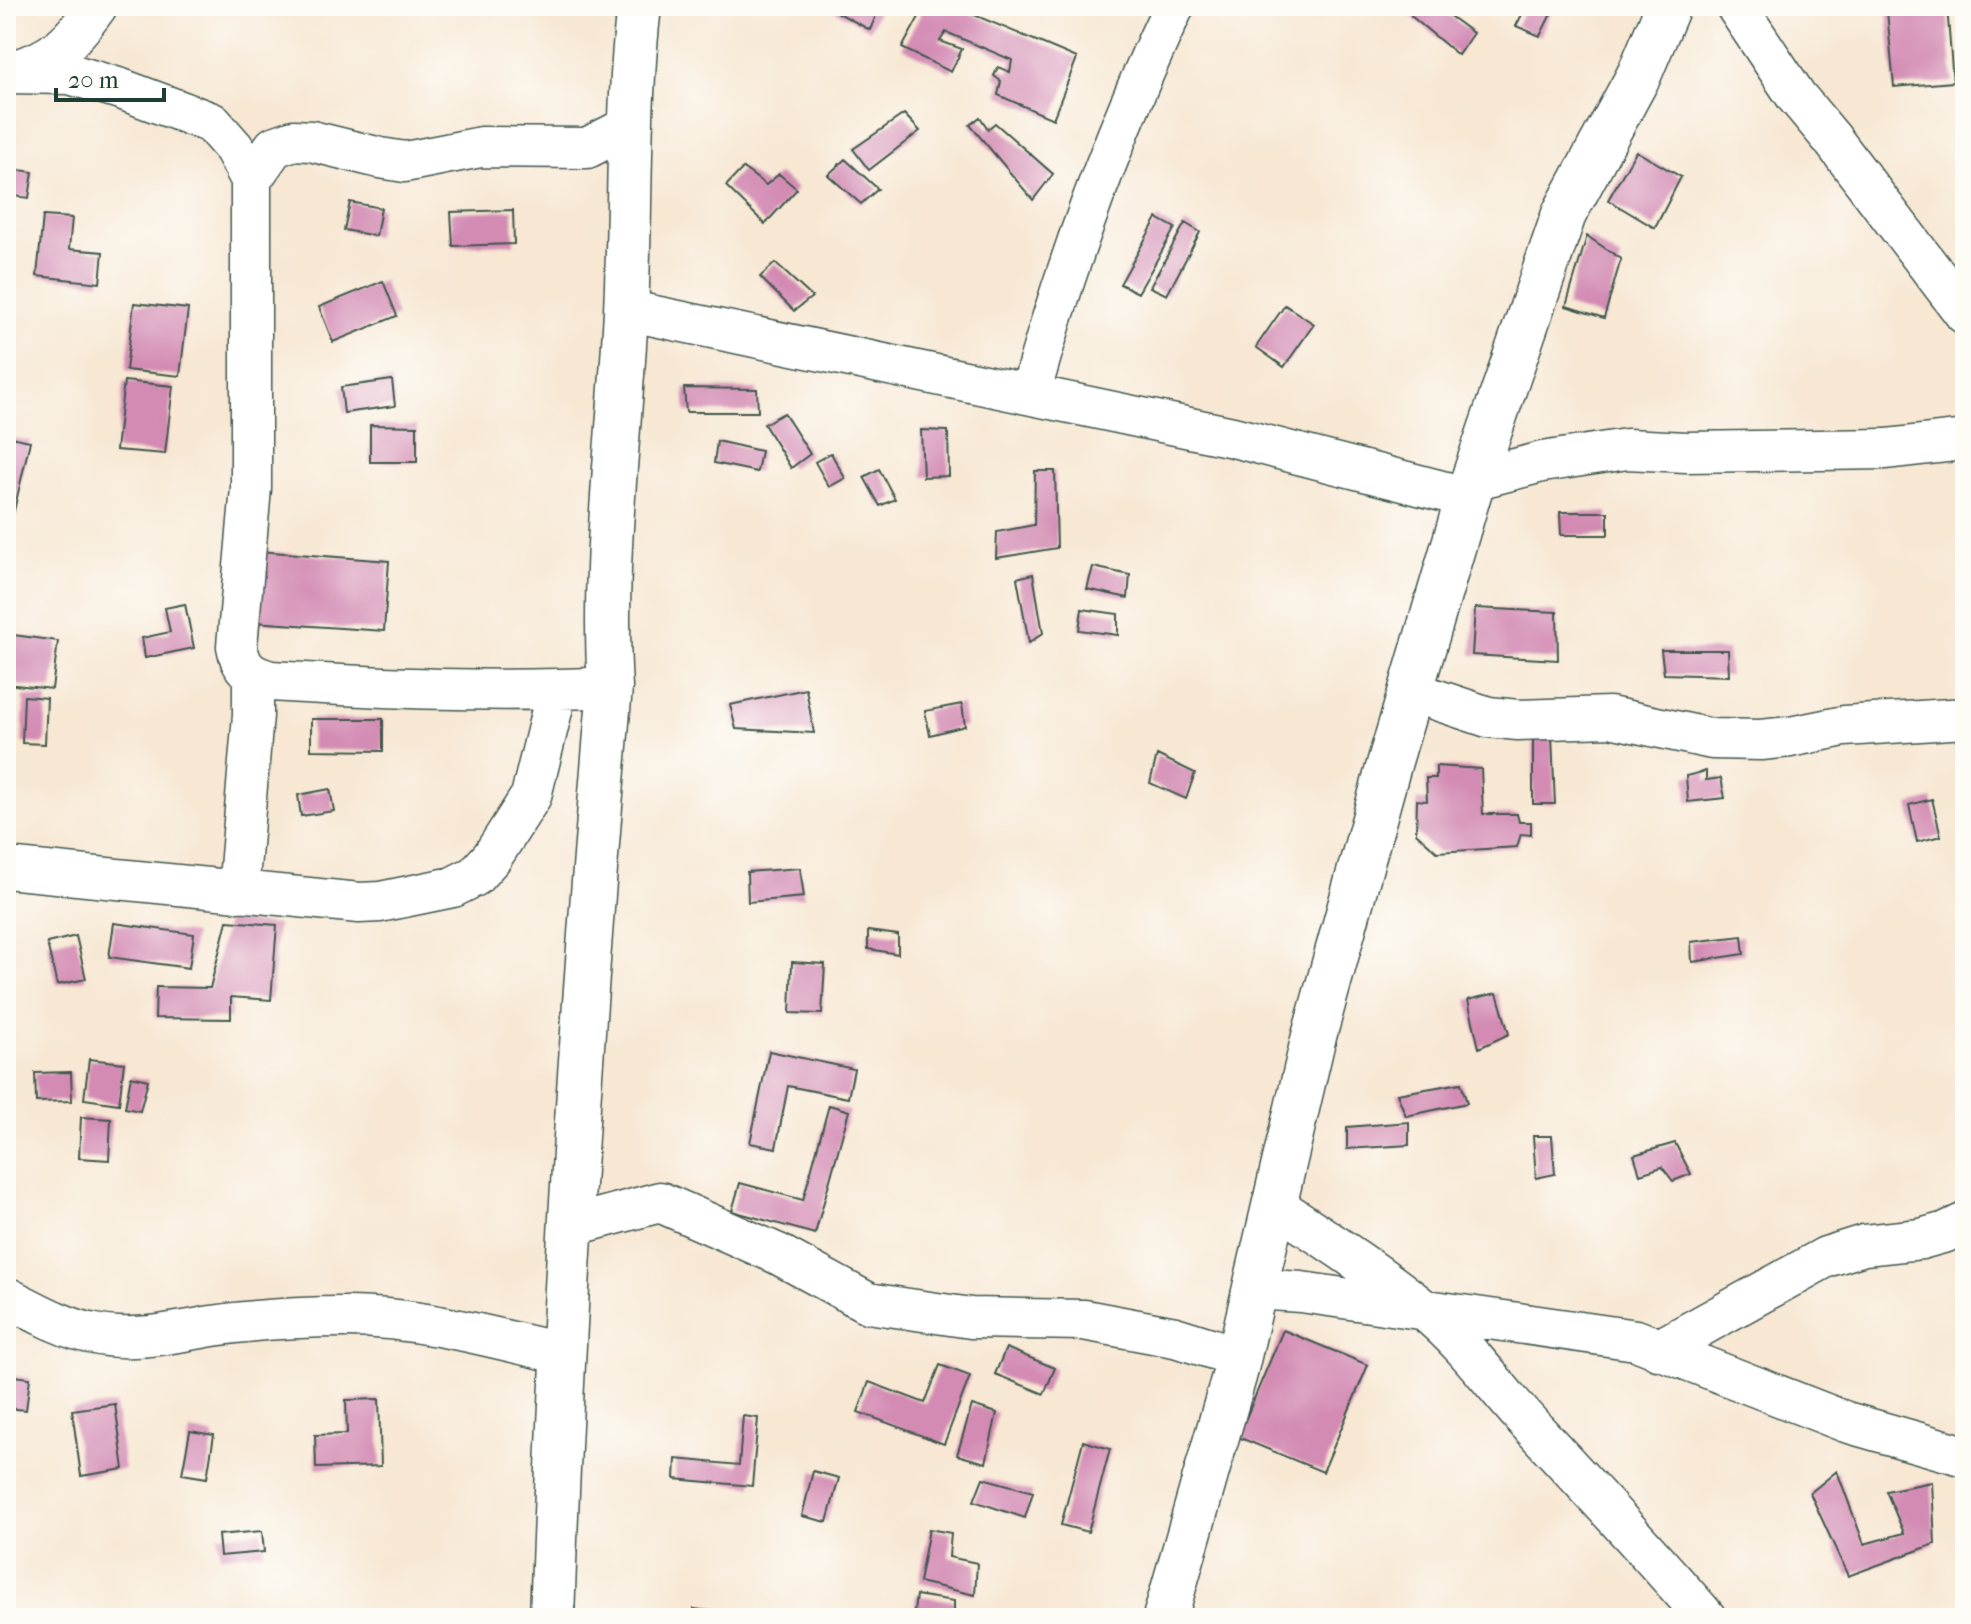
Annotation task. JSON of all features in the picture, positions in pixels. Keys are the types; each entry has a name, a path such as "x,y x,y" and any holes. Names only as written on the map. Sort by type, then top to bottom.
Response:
{"street":[{"path":"6,72 37,64 77,34 97,6"},
{"path":"552,1618 563,1354 584,1003 610,687 607,639 617,424 626,310 633,58 639,6"},
{"path":"1030,394 1050,320 1104,165 1174,6"},
{"path":"1165,1618 1256,1289 1313,1040 1410,691 1471,489 1564,214 1639,75 1668,6"},
{"path":"1736,6 1796,96 1965,314"},
{"path":"6,72 70,74 121,89 212,123 234,148 251,180 251,488 237,646 240,664 253,676 271,681 413,689 557,690 610,687"},
{"path":"251,180 274,147 294,140 405,162 481,147 587,148 630,126"},
{"path":"626,310 1471,489 1542,462 1627,449 1686,452 1886,449 1965,440"},
{"path":"238,892 253,715 253,676"},
{"path":"6,868 359,903 380,902 453,887 475,876 492,857 531,796 557,690"},
{"path":"1410,691 1488,717 1518,720 1610,717 1724,739 1761,740 1844,726 1965,718"},
{"path":"571,1226 660,1202 778,1254 868,1303 971,1318 1084,1320 1239,1353"},
{"path":"1275,1205 1424,1310 1446,1330 1706,1618"},
{"path":"1658,1350 1826,1257 1864,1245 1921,1239 1965,1223"},
{"path":"1256,1289 1301,1292 1636,1340 1846,1422 1965,1456"},
{"path":"6,1297 91,1334 176,1334 213,1326 349,1317 468,1331 563,1354"}],"building":[{"path":"826,6 880,6 870,30"},
{"path":"925,6 953,6 1077,58 1053,119 998,95 1001,81 994,76 998,67 1010,72 1012,60 946,32 940,41 962,49 951,72 902,48"},
{"path":"1417,6 1436,6 1473,33 1458,55 1411,16"},
{"path":"1519,6 1555,6 1540,36 1516,26 1525,9"},
{"path":"1947,6 1953,82 1894,87 1887,11"},
{"path":"904,114 920,131 869,170 853,149"},
{"path":"980,117 988,129 995,123 1053,174 1033,200 970,125"},
{"path":"1636,151 1681,177 1655,228 1608,200"},
{"path":"845,159 878,189 861,204 828,175"},
{"path":"6,168 33,172 29,198 6,195"},
{"path":"743,168 766,185 779,174 797,189 765,224 726,186"},
{"path":"350,202 381,208 376,236 344,230"},
{"path":"513,210 514,244 453,246 451,212"},
{"path":"43,216 72,218 69,249 103,252 100,283 37,276"},
{"path":"1157,218 1175,228 1138,293 1120,284"},
{"path":"1185,223 1200,232 1167,295 1150,287"},
{"path":"1587,236 1621,259 1604,318 1566,306"},
{"path":"775,263 812,297 794,311 760,277"},
{"path":"383,281 397,316 333,342 319,307"},
{"path":"134,303 188,309 180,376 126,370"},
{"path":"1285,305 1314,324 1284,367 1256,347"},
{"path":"392,380 395,406 344,413 341,387"},
{"path":"124,381 173,386 165,454 116,450"},
{"path":"684,388 757,389 758,412 686,412"},
{"path":"784,413 810,454 791,468 764,424"},
{"path":"370,425 417,426 417,462 370,462"},
{"path":"921,430 948,431 949,476 923,477"},
{"path":"6,436 30,441 13,515 6,513"},
{"path":"717,441 761,451 757,472 714,463"},
{"path":"831,453 845,478 829,487 815,462"},
{"path":"879,469 895,499 880,506 864,477"},
{"path":"1035,471 1055,471 1057,548 996,558 997,532 1034,525"},
{"path":"1560,512 1608,512 1608,535 1561,535"},
{"path":"259,551 389,561 384,631 254,622"},
{"path":"1093,567 1130,575 1128,598 1087,589"},
{"path":"1033,574 1043,633 1029,643 1017,578"},
{"path":"185,604 194,648 145,658 142,638 170,632 165,608"},
{"path":"1475,608 1557,612 1558,660 1472,655"},
{"path":"1082,609 1118,614 1118,635 1079,630"},
{"path":"6,634 58,641 52,689 6,684"},
{"path":"1661,650 1728,650 1729,676 1664,674"},
{"path":"806,689 814,733 736,729 730,705"},
{"path":"24,696 47,698 45,744 22,743"},
{"path":"962,704 965,726 930,735 925,711"},
{"path":"311,719 383,719 383,751 311,750"},
{"path":"1552,736 1555,804 1533,804 1533,737"},
{"path":"1157,755 1195,773 1186,799 1150,783"},
{"path":"1436,766 1481,769 1483,814 1517,814 1519,822 1531,822 1531,835 1521,834 1517,847 1437,852 1416,833 1417,800 1427,801 1426,778 1436,778"},
{"path":"1706,771 1706,780 1721,778 1725,798 1688,802 1686,776"},
{"path":"330,789 334,811 301,816 298,795"},
{"path":"1932,799 1941,836 1917,842 1909,805"},
{"path":"800,868 804,897 748,902 747,872"},
{"path":"227,921 277,925 271,1000 231,997 231,1019 155,1018 156,987 210,988"},
{"path":"114,923 194,934 189,968 109,957"},
{"path":"868,931 898,935 898,954 868,949"},
{"path":"76,936 86,979 57,985 47,943"},
{"path":"1742,936 1744,954 1692,962 1691,942"},
{"path":"792,962 825,964 822,1014 790,1013"},
{"path":"1497,993 1509,1034 1479,1048 1468,1000"},
{"path":"769,1051 854,1069 848,1098 788,1086 776,1148 750,1143"},
{"path":"89,1059 124,1063 119,1104 84,1099"},
{"path":"71,1072 72,1101 36,1102 35,1073"},
{"path":"131,1076 148,1080 140,1111 125,1108"},
{"path":"1461,1083 1467,1103 1406,1116 1397,1094"},
{"path":"829,1105 849,1111 815,1234 732,1211 740,1183 803,1200"},
{"path":"81,1117 111,1119 109,1160 79,1158"},
{"path":"1409,1122 1409,1145 1347,1149 1347,1127"},
{"path":"1533,1136 1552,1136 1555,1174 1536,1178"},
{"path":"1675,1143 1691,1174 1673,1181 1662,1167 1640,1174 1634,1155"},
{"path":"1283,1330 1368,1365 1323,1472 1238,1437"},
{"path":"1006,1348 1055,1368 1044,1394 995,1374"},
{"path":"940,1365 970,1376 944,1444 858,1412 869,1382 925,1403"},
{"path":"6,1375 30,1378 26,1410 6,1408"},
{"path":"379,1399 381,1466 316,1468 315,1435 347,1434 346,1400"},
{"path":"115,1404 124,1469 81,1476 72,1410"},
{"path":"972,1405 997,1413 986,1463 957,1455"},
{"path":"743,1416 758,1418 752,1486 675,1479 676,1459 739,1465"},
{"path":"190,1431 214,1435 207,1478 182,1474"},
{"path":"1083,1441 1110,1449 1088,1532 1061,1525"},
{"path":"813,1471 839,1478 827,1522 802,1516"},
{"path":"1837,1471 1864,1544 1904,1533 1886,1491 1932,1482 1935,1544 1848,1576 1810,1493"},
{"path":"983,1478 1033,1492 1025,1518 974,1501"},
{"path":"929,1529 951,1533 949,1557 977,1563 975,1595 919,1582"},
{"path":"262,1531 264,1552 220,1556 218,1535"},
{"path":"916,1595 954,1601 954,1618 914,1612"},
{"path":"694,1609 720,1612 719,1618 693,1618"}]}
